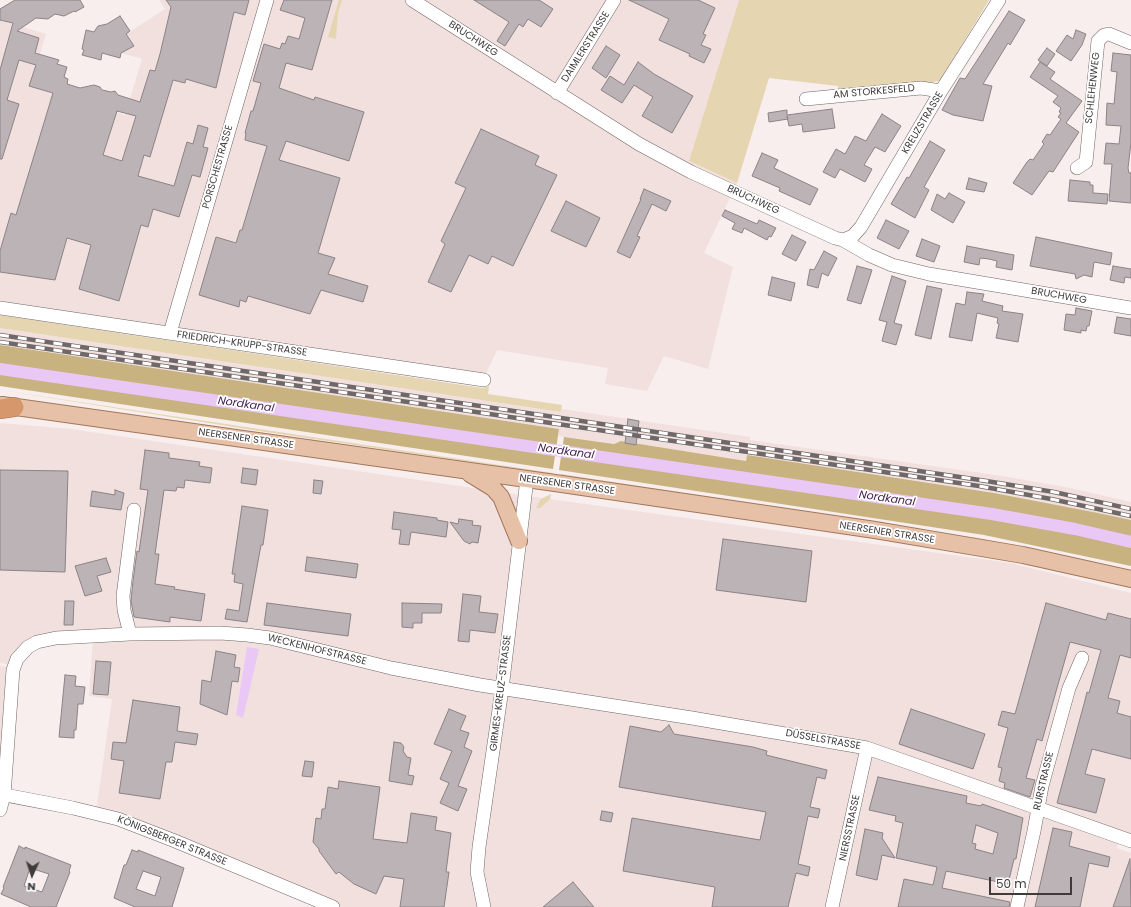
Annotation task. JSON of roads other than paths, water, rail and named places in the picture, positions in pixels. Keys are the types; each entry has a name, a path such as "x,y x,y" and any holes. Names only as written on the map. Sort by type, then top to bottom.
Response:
{"main road":[{"name":"NEERSENER STRASSE","path":"4,407 527,479 982,548 1063,563 1131,579"},
{"path":"461,470 493,488 501,497 519,541"}],"street":[{"name":"PORSCHESTRASSE","path":"170,333 267,0"},
{"name":"BRUCHWEG","path":"412,0 639,144 691,172 835,238 843,240 858,250 880,260 923,272 1131,308"},
{"name":"DAIMLERSTRASSE","path":"557,93 614,0"},
{"name":"KREUZSTRASSE","path":"843,240 853,236 861,227 941,91 999,0"},
{"name":"SCHLEHENWEG","path":"1077,168 1086,162 1098,41 1104,35 1109,34 1131,43"},
{"name":"AM STORKESFELD","path":"806,99 921,88 941,91"},
{"name":"FRIEDRICH-KRUPP-STRASSE","path":"0,308 484,380"},
{"name":"GIRMES-KREUZ-STRASSE","path":"484,907 478,882 478,859 502,689 527,479"},
{"path":"130,634 124,610 123,596 134,510"},
{"name":"WECKENHOFSTRASSE","path":"2,795 14,665 25,650 37,642 56,638 130,634 220,633 259,636 391,668 502,689"},
{"name":"RURSTRASSE","path":"1017,907 1034,830 1037,809 1069,688 1082,658"},
{"name":"DÜSSELSTRASSE","path":"502,689 692,718 867,748 1131,841"},
{"name":"NIERSSTRASSE","path":"832,907 867,748"},
{"path":"0,810 2,795"},
{"name":"KÖNIGSBERGER STRASSE","path":"2,795 73,808 118,819 175,841 333,907"}],"waterway":[{"name":"Nordkanal","path":"0,369 992,514 1075,529 1131,542"}],"railway":[{"path":"0,335 980,480 1054,492 1131,509"},
{"path":"0,342 979,486 1131,516"}]}
